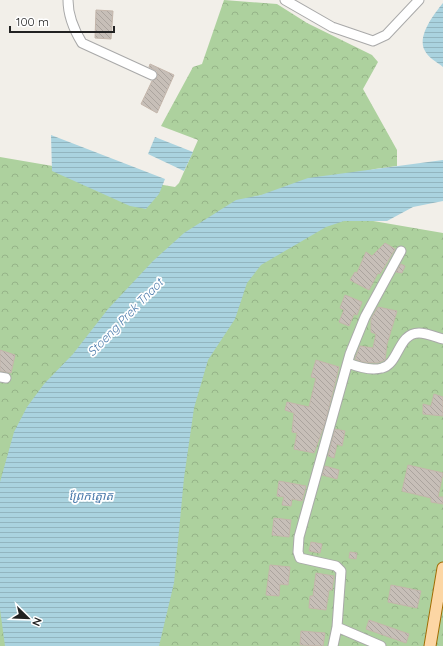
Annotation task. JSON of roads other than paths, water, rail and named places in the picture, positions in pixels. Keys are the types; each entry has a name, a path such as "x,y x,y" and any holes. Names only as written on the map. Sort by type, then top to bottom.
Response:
{"main road":[{"path":"430,646 443,568"}],"street":[{"path":"68,0 68,10 76,34 82,43 152,75"},
{"path":"286,0 332,27 373,41 386,35 420,0"},
{"path":"333,646 337,627 341,571 336,566 300,558 298,552 299,537 306,505 350,354 365,317 401,251"},
{"path":"348,363 368,368 383,368 388,365 410,336 420,333 443,339"},
{"path":"337,627 381,646"}],"water":[{"path":"443,3 443,67 427,54 424,49 423,37 435,13"},
{"path":"51,135 165,179 159,194 146,209 130,206 52,171"},
{"path":"155,137 193,152 184,171 148,154"},
{"name":"ព្រែកត្នោត","path":"443,160 443,201 413,207 387,221 344,221 326,227 261,265 247,283 235,319 208,360 194,408 184,478 174,583 159,646 5,646 0,609 0,482 14,432 27,407 44,384 73,354 108,309 153,261 184,233 236,200 261,195 308,178"}],"water label":[{"name":"Stoeng Prek Tnaot","path":"125,317"}]}
